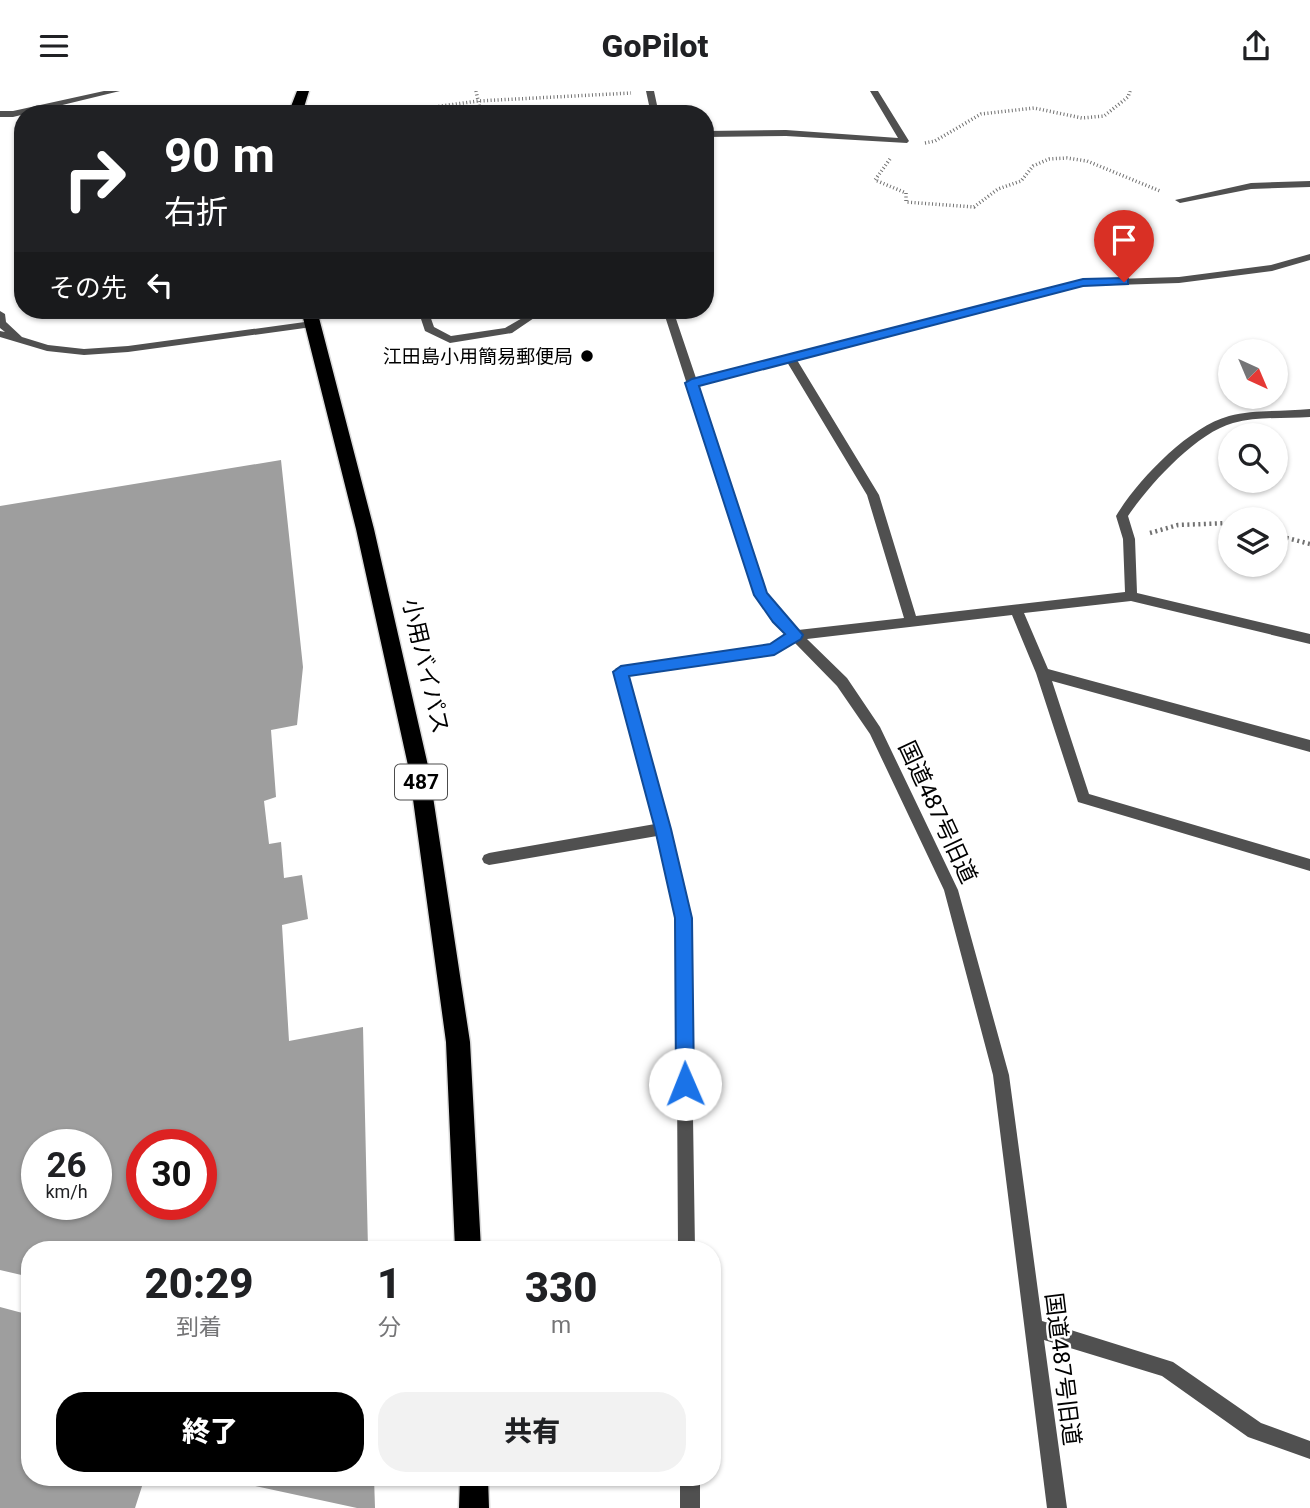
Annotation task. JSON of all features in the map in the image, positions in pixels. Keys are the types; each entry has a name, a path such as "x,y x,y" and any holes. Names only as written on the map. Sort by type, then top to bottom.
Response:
{"highway":[{"name":"小用バイパス","path":"312,319 365,529 419,770 458,1042 468,1241"},
{"path":"474,1486 474,1508"}],"street":[{"path":"53,105 116,91"},
{"path":"874,91 904,141"},
{"path":"714,134 786,133 904,141"},
{"path":"1180,200 1251,186 1310,184"},
{"path":"692,383 1083,283 1179,279 1272,268 1310,257"},
{"path":"0,314 1,323 18,338"},
{"path":"0,334 47,348 84,352 141,348 300,319"},
{"path":"426,319 429,329 450,340 508,331 527,319"},
{"name":"国道487号旧道","path":"671,319 761,595 778,618 842,682 875,731 951,890 1001,1075 1057,1508"},
{"path":"791,359 873,495 911,621"},
{"path":"1131,596 1129,539 1122,516 1132,499 1206,430 1230,420 1310,414"},
{"path":"687,1241 683,918 663,829 621,672 774,649 796,635 1131,596 1310,639"},
{"path":"1015,608 1042,673 1083,798 1310,865"},
{"path":"1042,673 1310,746"},
{"path":"489,859 663,829"},
{"path":"1035,1328 1167,1368 1255,1430 1310,1450"},
{"path":"690,1486 690,1508"}],"path":[{"path":"476,91 479,105"},
{"path":"1130,91 1128,97 1104,116 1082,118 1034,108 981,114 935,141 904,141 875,180 906,194 906,202 974,207 998,189 1021,181 1028,168 1051,159 1080,157 1180,200"},
{"path":"449,105 478,101 650,92"},
{"path":"1129,539 1178,525 1218,523"},
{"path":"1288,538 1310,544"}],"shaded area":[{"path":"281,460 303,667 297,725 271,730 276,797 264,801 269,844 281,842 284,878 302,875 308,919 282,925 289,1041 363,1027 368,1241 21,1241 21,1275 0,1270 0,506"},
{"path":"0,1307 21,1313 21,1486 142,1486 135,1508 0,1508"},
{"path":"255,1486 374,1486 375,1508 357,1508"}],"place":[{"name":"江田島小用簡易郵便局","path":"587,356"}],"route":[{"path":"685,1084 683,918 663,829 621,672 774,649 796,635 778,618 761,595 692,383 1018,298 1083,283 1124,282"}]}
